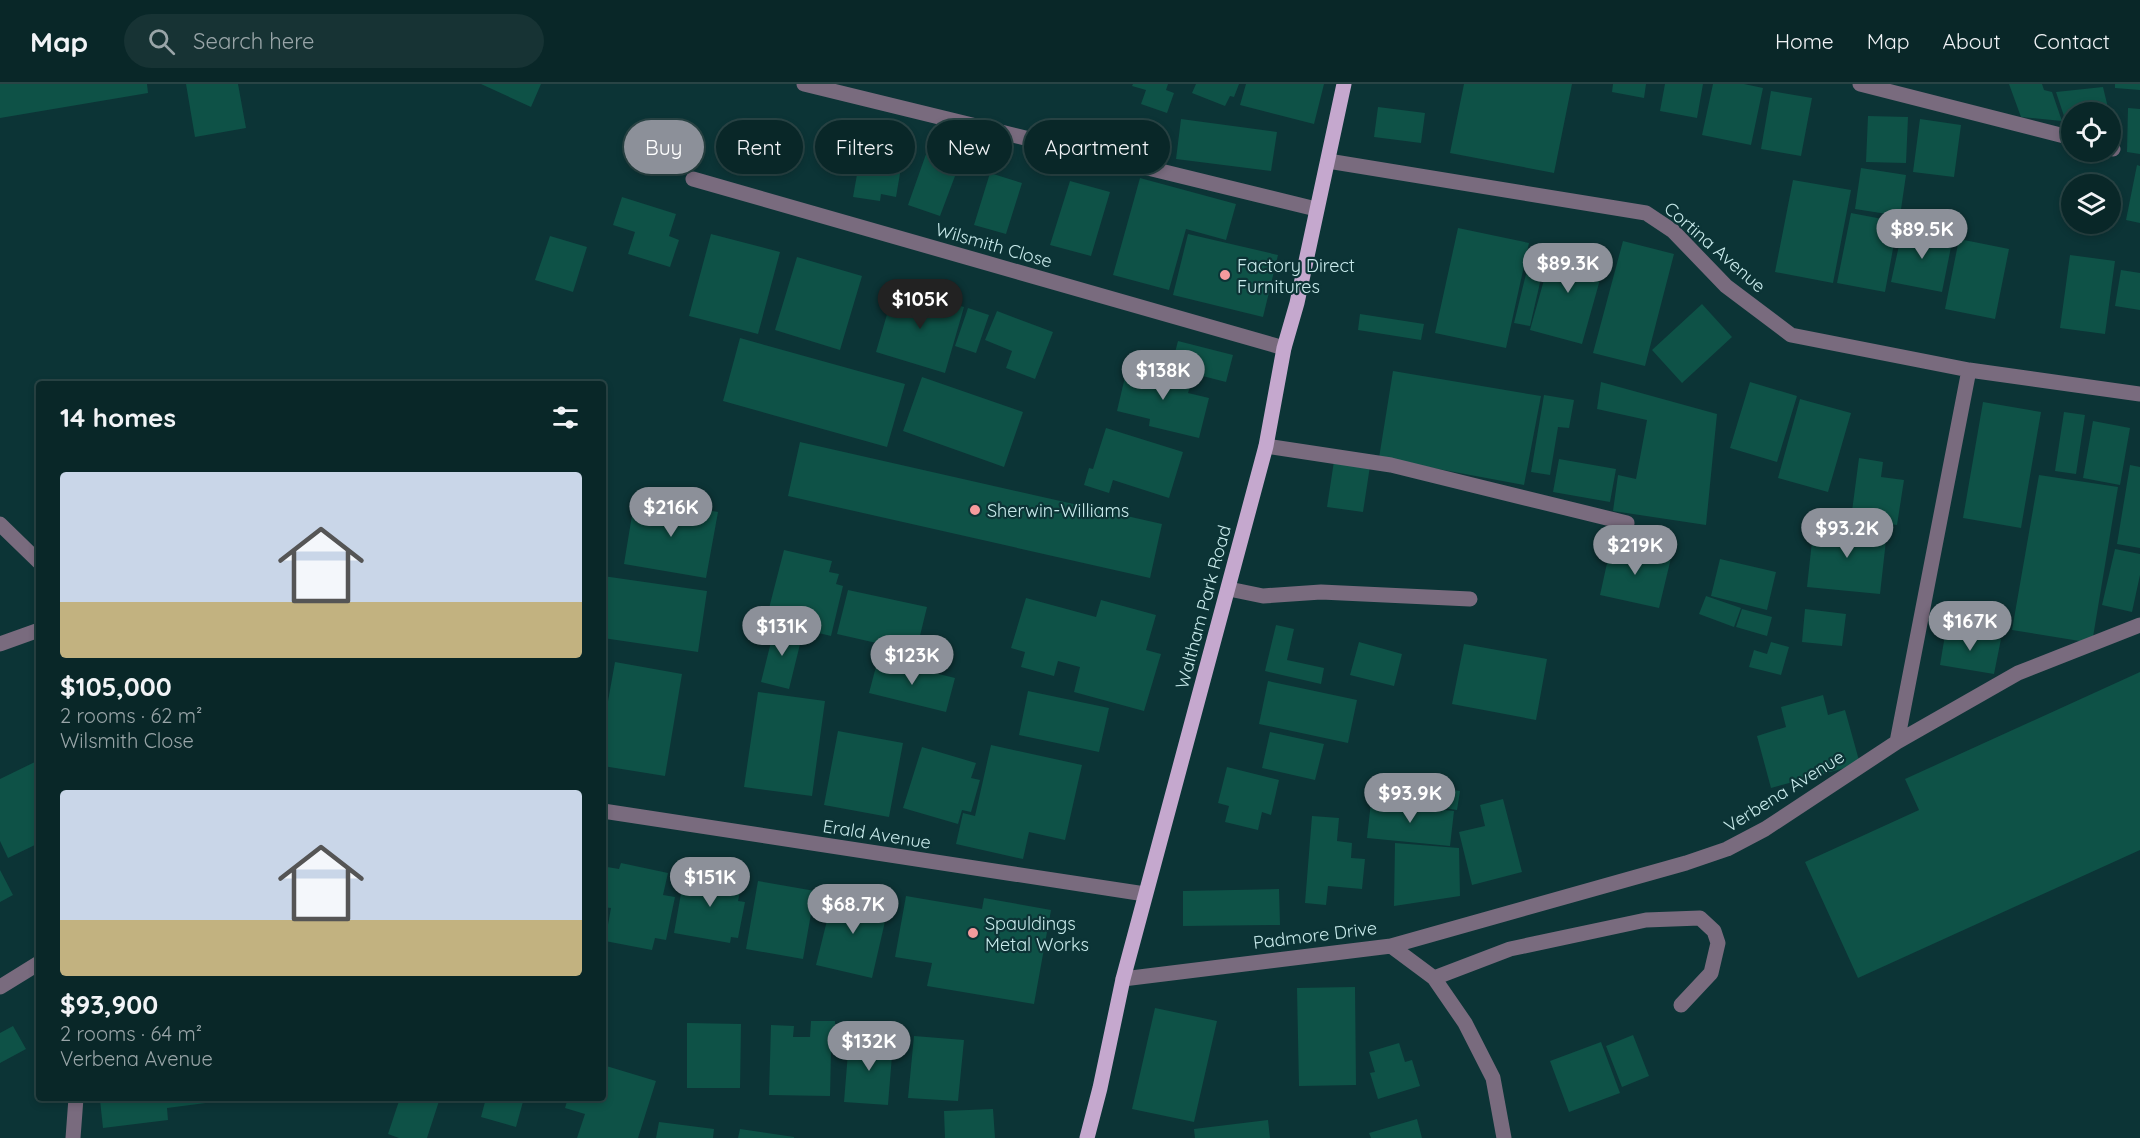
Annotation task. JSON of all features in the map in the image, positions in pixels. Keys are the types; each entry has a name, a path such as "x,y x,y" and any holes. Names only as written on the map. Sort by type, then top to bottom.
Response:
{"main road":[{"name":"Waltham Park Road","path":"1087,1138 1123,979 1266,446 1284,348 1297,303 1344,84"}],"street":[{"path":"804,84 1316,209"},
{"path":"1860,84 2061,135"},
{"name":"Cortina Avenue","path":"1328,161 1646,213 1673,231 1726,286 1791,335 1969,370 2140,394"},
{"name":"Wilsmith Close","path":"693,179 1284,348"},
{"path":"1897,742 1969,370"},
{"path":"1266,446 1390,465 1627,523"},
{"path":"0,524 36,559"},
{"path":"1229,589 1263,596 1322,592 1470,599"},
{"name":"Verbena Avenue","path":"1391,946 1686,863 1727,849 1765,829 1897,742 2018,673 2140,625"},
{"path":"0,644 36,631"},
{"name":"Erald Avenue","path":"606,812 1145,894"},
{"path":"1434,978 1510,949 1646,920 1700,918 1714,931 1718,943 1711,973 1681,1005"},
{"name":"Padmore Drive","path":"1123,979 1391,946 1434,978 1465,1023 1493,1078 1504,1138"},
{"path":"0,987 36,965"},
{"path":"73,1138 76,1101"}],"building":[{"path":"0,84 147,84 148,93 0,118"},
{"path":"186,84 238,84 246,128 195,137"},
{"path":"481,84 541,84 531,107"},
{"path":"1133,84 1168,84 1166,90 1174,93 1167,113 1141,104 1146,90 1132,86"},
{"path":"1196,84 1239,84 1234,97 1230,96 1225,106 1192,93"},
{"path":"1246,84 1324,84 1314,124 1240,105"},
{"path":"1464,84 1572,84 1554,173 1450,153"},
{"path":"1613,84 1646,84 1644,98 1612,92"},
{"path":"1665,84 1703,84 1697,118 1660,111"},
{"path":"1713,84 1744,84 1763,88 1751,145 1702,135"},
{"path":"2009,84 2042,84 2044,90 2052,92 2061,121 2021,117"},
{"path":"2115,84 2140,84 2140,90 2115,88"},
{"path":"2103,87 2107,102 2061,102 2061,107 2056,92"},
{"path":"1771,91 1812,98 1801,156 1761,149"},
{"path":"1378,107 1425,113 1421,143 1374,137"},
{"path":"2128,108 2140,109 2140,154 2127,152"},
{"path":"1868,116 1908,117 1906,163 1866,162"},
{"path":"1181,119 1277,132 1271,171 1176,159"},
{"path":"1920,119 1961,125 1954,177 1913,172"},
{"path":"927,151 927,174 956,174 940,216 908,205"},
{"path":"2137,165 2140,166 2140,223 2126,220"},
{"path":"1861,168 1906,175 1900,216 1855,209"},
{"path":"857,174 900,174 896,197 881,194 880,201 853,197"},
{"path":"990,174 1022,183 1006,234 974,225"},
{"path":"1140,178 1236,204 1226,240 1186,229 1169,290 1113,275"},
{"path":"1793,180 1851,190 1833,283 1775,272"},
{"path":"1070,181 1110,192 1091,256 1050,245"},
{"path":"622,197 676,214 669,236 679,240 670,267 628,254 635,232 613,225"},
{"path":"1851,213 1898,222 1885,292 1837,283"},
{"path":"1903,227 1953,237 1942,292 1891,282"},
{"path":"1458,228 1529,243 1506,348 1435,333"},
{"path":"711,234 780,252 758,334 689,316"},
{"name":"Factory Direct Furnitures","path":"1188,234 1278,255 1263,317 1173,295"},
{"path":"550,236 587,247 573,292 535,280"},
{"path":"1959,239 2009,249 1995,319 1945,309"},
{"path":"1623,241 1674,254 1645,366 1593,353"},
{"path":"1554,244 1606,258 1582,344 1530,330"},
{"path":"2070,255 2115,261 2105,334 2060,328"},
{"path":"797,257 862,276 840,350 775,330"},
{"path":"1527,270 1542,274 1530,326 1514,323"},
{"path":"2121,270 2140,273 2140,310 2115,306"},
{"path":"895,287 964,307 945,373 876,352"},
{"path":"1702,304 1732,337 1682,383 1652,350"},
{"path":"968,308 989,315 976,353 955,346"},
{"path":"997,311 1053,332 1035,379 1006,368 1012,351 985,340"},
{"path":"1360,314 1424,324 1421,340 1358,330"},
{"path":"740,338 905,384 887,447 723,401"},
{"path":"1178,341 1233,355 1226,382 1171,368"},
{"path":"1128,364 1192,380 1188,393 1209,398 1199,438 1149,426 1150,419 1117,411"},
{"path":"1393,371 1541,396 1524,485 1379,458"},
{"path":"922,377 1023,412 1004,467 903,431"},
{"path":"1601,382 1717,414 1706,525 1613,511 1618,475 1636,479 1647,420 1597,409"},
{"path":"1750,382 1797,396 1777,462 1730,448"},
{"path":"1544,395 1574,400 1569,428 1558,427 1550,475 1531,472"},
{"path":"1800,399 1851,413 1828,492 1778,478"},
{"path":"1983,402 2041,412 2021,528 1963,518"},
{"path":"2064,412 2085,415 2076,474 2055,471"},
{"path":"2093,421 2130,428 2120,485 2083,478"},
{"path":"1106,428 1183,452 1169,498 1113,480 1109,493 1084,485 1089,468 1093,469"},
{"name":"Sherwin-Williams","path":"800,442 1162,524 1150,578 788,496"},
{"path":"1859,458 1883,462 1881,477 1904,480 1897,525 1851,519"},
{"path":"1559,459 1616,469 1610,502 1553,492"},
{"path":"1334,461 1370,466 1363,512 1327,507"},
{"path":"2130,465 2140,467 2140,548 2117,544"},
{"path":"2039,475 2118,487 2092,643 2012,630"},
{"path":"635,497 718,512 706,578 624,564"},
{"path":"1814,523 1887,531 1880,594 1807,587"},
{"path":"1611,545 1671,558 1659,608 1600,595"},
{"path":"2115,549 2140,554 2140,575 2132,612 2102,605"},
{"path":"784,550 832,561 829,572 839,574 836,584 843,586 831,636 766,620"},
{"path":"1720,559 1776,572 1767,610 1711,596"},
{"path":"606,576 707,591 698,652 606,638"},
{"path":"848,590 927,607 916,652 837,634"},
{"path":"1706,596 1741,608 1734,627 1699,614"},
{"path":"1026,598 1096,617 1101,600 1156,615 1146,650 1161,654 1144,711 1074,692 1080,667 1058,661 1054,676 1021,667 1025,652 1011,648"},
{"path":"1742,609 1772,617 1767,636 1736,627"},
{"path":"1805,609 1846,614 1842,646 1802,642"},
{"path":"1276,625 1294,629 1287,660 1324,668 1321,684 1265,671"},
{"path":"775,626 803,632 789,689 761,682"},
{"path":"1946,629 2001,639 1994,674 1940,665"},
{"path":"1359,642 1402,654 1394,686 1350,675"},
{"path":"1771,642 1789,647 1781,675 1749,667 1754,650 1767,654"},
{"path":"1464,644 1547,659 1536,720 1452,704"},
{"path":"878,659 955,678 946,712 869,693"},
{"path":"615,662 682,674 665,776 606,766 606,712"},
{"path":"2140,672 2140,850 1858,978 1805,862 1919,810 1905,779"},
{"path":"1268,681 1357,700 1348,743 1259,724"},
{"path":"1028,691 1109,708 1099,752 1019,735"},
{"path":"758,692 825,701 812,796 744,787"},
{"path":"1823,695 1828,715 1845,710 1860,764 1771,788 1757,736 1786,727 1781,707"},
{"path":"838,731 903,743 889,817 824,805"},
{"path":"1270,732 1324,744 1315,780 1262,768"},
{"path":"991,745 1082,765 1065,840 1029,832 1023,859 956,844 963,813 975,816"},
{"path":"922,747 976,763 971,778 980,780 971,812 962,810 958,824 903,808"},
{"path":"36,761 36,844 8,858 0,841 0,779"},
{"path":"1227,767 1279,780 1271,815 1262,812 1258,830 1225,822 1229,806 1218,803"},
{"path":"1441,788 1460,791 1457,810 1438,807"},
{"path":"1503,799 1522,872 1472,885 1459,832 1485,826 1480,805"},
{"path":"1371,802 1454,811 1450,846 1367,838"},
{"path":"1312,816 1339,818 1337,841 1352,843 1351,858 1365,859 1362,889 1328,886 1326,905 1305,903"},
{"path":"1395,843 1459,848 1460,896 1394,906"},
{"path":"621,863 668,873 663,895 675,897 666,940 655,938 652,950 606,941 611,908 606,907 606,872 607,867 619,869"},
{"path":"0,870 13,895 0,902"},
{"path":"685,871 742,882 738,901 745,902 738,938 731,937 730,943 674,933"},
{"path":"758,881 815,891 803,959 746,949"},
{"path":"1279,889 1280,925 1183,926 1183,891"},
{"path":"834,892 889,904 872,978 816,965"},
{"name":"Spauldings Metal Works","path":"906,896 982,909 984,898 1051,910 1034,1004 927,986 932,963 895,957"},
{"path":"1355,987 1356,1085 1299,1086 1297,988"},
{"path":"1155,1008 1217,1021 1194,1122 1132,1109"},
{"path":"811,1021 835,1021 835,1052 831,1051 830,1096 769,1095 771,1025 794,1026 793,1037 810,1037"},
{"path":"687,1023 741,1024 740,1088 687,1088"},
{"path":"13,1026 26,1049 0,1063 0,1033"},
{"path":"1633,1035 1649,1076 1622,1087 1606,1046"},
{"path":"914,1036 964,1040 958,1101 908,1098"},
{"path":"849,1040 893,1043 888,1105 844,1102"},
{"path":"1601,1042 1620,1093 1569,1112 1550,1061"},
{"path":"1399,1043 1405,1062 1412,1060 1420,1086 1378,1099 1370,1073 1375,1072 1369,1052"},
{"path":"606,1066 656,1081 638,1138 577,1138 585,1114 565,1108 567,1101 606,1101"},
{"path":"100,1101 221,1101 167,1108 168,1120 103,1128"},
{"path":"399,1101 439,1101 427,1138 399,1138 388,1134"},
{"path":"485,1101 523,1101 516,1127 481,1117"},
{"path":"993,1109 995,1138 945,1138 944,1111"},
{"path":"1417,1119 1422,1138 1371,1138 1369,1133"},
{"path":"1268,1120 1270,1138 1195,1138 1194,1129"},
{"path":"659,1122 714,1129 713,1138 656,1138"},
{"path":"740,1129 794,1137 794,1138 738,1138"}],"place":[{"name":"Factory Direct Furnitures","path":"1225,275"},
{"name":"Sherwin-Williams","path":"975,510"},
{"name":"Spauldings Metal Works","path":"973,933"}]}
